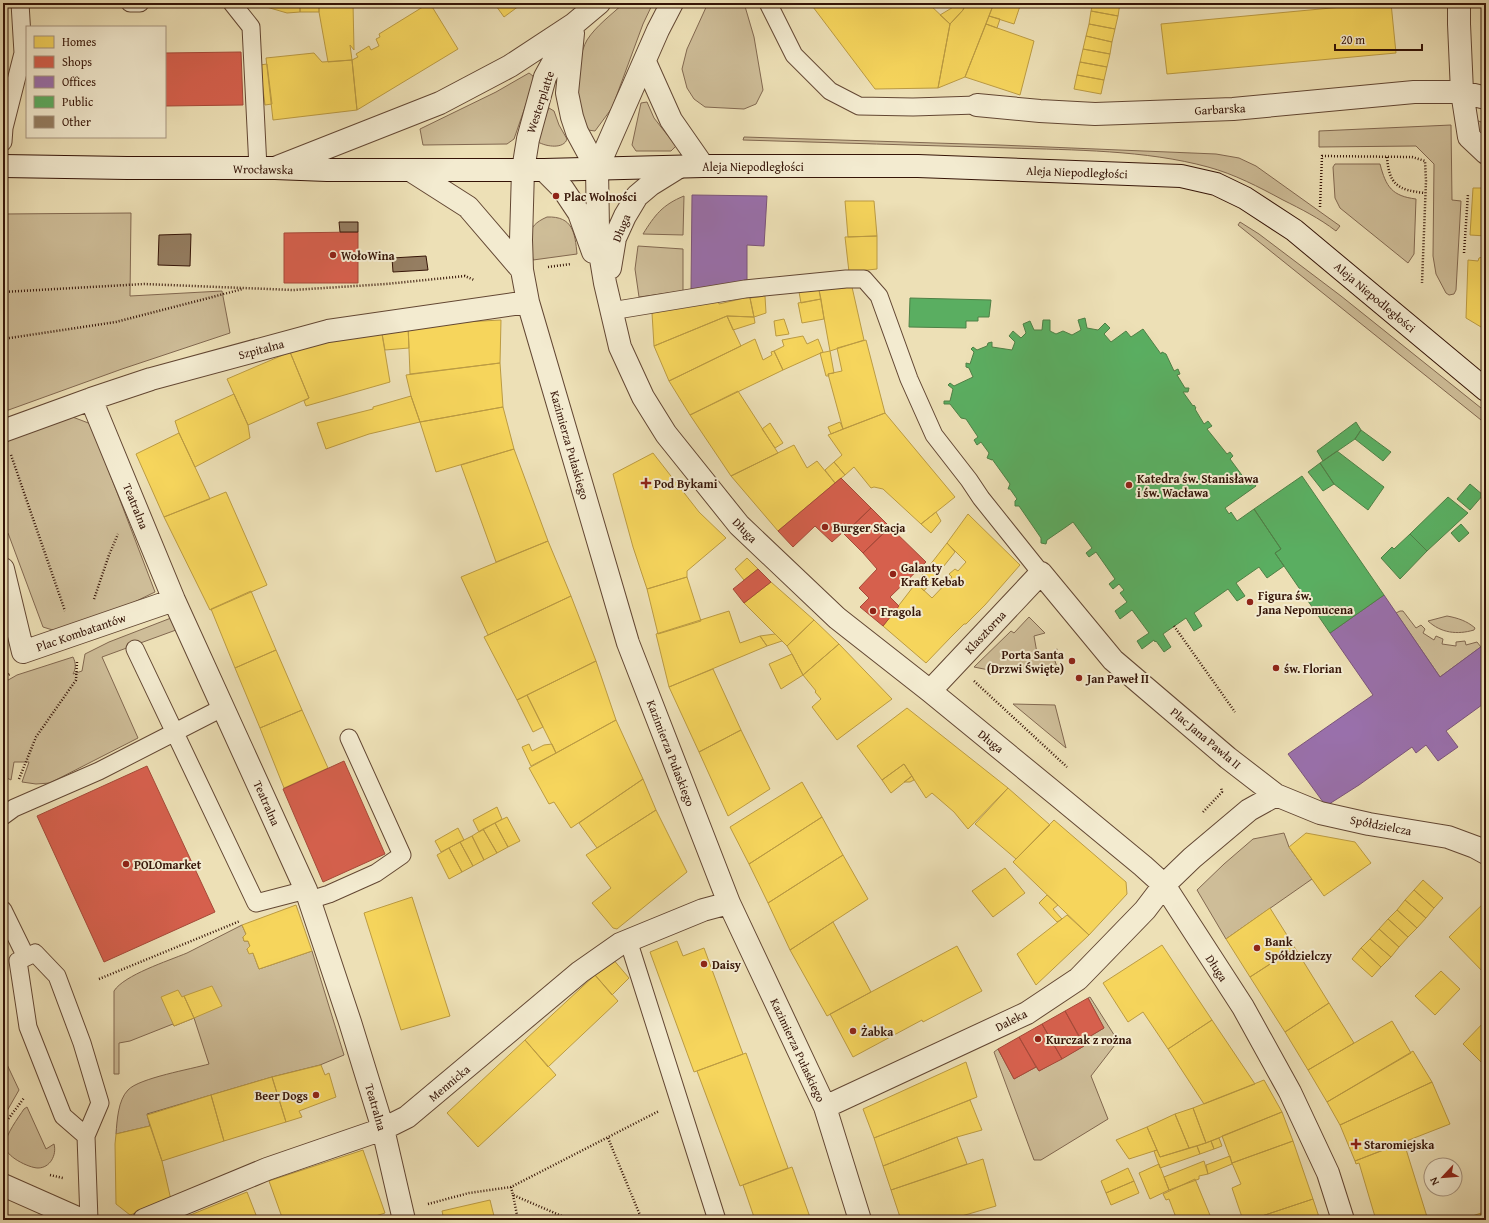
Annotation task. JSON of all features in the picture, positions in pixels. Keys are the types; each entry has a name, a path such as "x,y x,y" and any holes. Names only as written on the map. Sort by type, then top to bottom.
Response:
{"street":[{"name":"Westerplatte","path":"534,170 528,139 545,76 574,24 599,3"},
{"path":"597,169 658,30 672,3"},
{"path":"1459,3 1462,92 1469,137 1486,153"},
{"path":"267,168 440,103 510,66 574,24"},
{"path":"574,24 567,93 572,117 597,169"},
{"path":"645,62 672,120 703,166"},
{"name":"Garbarska","path":"978,105 1040,111 1118,114 1233,109 1414,92 1462,92 1486,98"},
{"name":"Wrocławska","path":"3,166 267,168 327,170 534,170"},
{"name":"Aleja Niepodległości","path":"534,170 703,166 918,166 1181,176 1216,184 1245,198 1294,230 1486,390"},
{"name":"Długa","path":"606,289 615,238 625,216 637,196 650,185 679,167"},
{"name":"Długa","path":"597,169 598,229 606,289 620,347 643,396 666,434 739,525 837,618 930,691 1064,800 1164,885 1243,1007 1290,1092 1328,1172 1343,1220"},
{"name":"Kazimierza Pułaskiego","path":"410,170 468,207 522,270"},
{"name":"Długa","path":"534,170 563,189 579,213 606,289"},
{"name":"Kazimierza Pułaskiego","path":"534,170 521,240 522,270 528,302 628,643 729,903 825,1107 860,1220"},
{"name":"Szpitalna","path":"3,431 151,379 328,331 528,302"},
{"name":"Teatralna","path":"91,399 174,600 224,707 308,895 350,1022 382,1129 404,1220"},
{"name":"Plac Kombatantów","path":"3,569 23,652 174,600"},
{"name":"Klasztorna","path":"930,691 1041,573"},
{"name":"Plac Jana Pawła II","path":"1041,573 1113,660 1228,758 1276,795"},
{"path":"1164,885 1192,858 1249,810 1276,795"},
{"name":"Spółdzielcza","path":"1276,795 1320,814 1448,837 1475,847 1486,853"},
{"name":"Daleka","path":"825,1107 852,1096 1027,1013 1078,979 1145,910 1164,885"},
{"name":"Mennicka","path":"147,1220 267,1169 382,1129 408,1117 580,972 620,944 703,910 729,903"},
{"path":"3,1185 82,1220"}],"lane":[{"path":"3,142 5,124 23,53 20,3"},
{"path":"130,3 140,3"},
{"path":"232,3 251,27 267,168"},
{"path":"768,3 794,55 830,92 859,106 928,107 978,105"},
{"path":"611,311 745,289 846,279 864,279 879,296 909,379 934,435 970,480 981,498 1041,573"},
{"path":"135,650 256,903 308,895 329,894 376,873 402,855 349,738"},
{"path":"3,816 14,808 99,771 224,707"},
{"path":"3,910 26,957"},
{"path":"628,940 717,1220"},
{"path":"86,1136 63,1116 28,1027 18,961 35,953 57,976 82,1043 100,1103 86,1136 89,1220"}],"path":[{"path":"1320,207 1322,156 1412,157 1425,161 1426,193 1422,283"},
{"path":"1387,157 1388,170 1392,179 1399,186 1410,192 1426,193"},
{"path":"1464,253 1468,194"},
{"path":"3,292 144,284 293,290 386,284 465,276 474,280"},
{"path":"3,339 116,322 247,288"},
{"path":"11,454 74,635"},
{"path":"1174,626 1235,712"},
{"path":"1056,649 1059,660"},
{"path":"955,664 1071,770"},
{"path":"1200,815 1222,792 1219,770 1228,758"},
{"path":"99,979 241,921"},
{"path":"3,1126 24,1098"},
{"path":"424,1205 469,1193 511,1187 679,1101"},
{"path":"608,1138 642,1220"},
{"path":"511,1187 518,1220"},
{"path":"513,1195 571,1220"}],"shaded area":[{"path":"624,3 653,3 643,24 612,108 595,131 588,130 582,116 576,92 576,81 580,58 587,40 595,30"},
{"path":"708,3 744,3 754,37 763,90 756,104 744,109 705,107 694,99 687,88 682,69 687,49"},
{"path":"529,73 533,76 534,81 514,139 507,144 423,145 420,129 496,92"},
{"path":"647,102 654,118 676,146 671,151 636,151 632,145 641,103"},
{"path":"549,108 554,111 559,125 567,139 559,146 550,146 538,142"},
{"path":"1476,120 1486,124 1486,145 1481,140"},
{"path":"1451,125 1452,200 1461,201 1456,290 1454,294 1449,295 1446,293 1436,274 1433,256 1434,164 1416,146 1319,147 1319,131"},
{"path":"744,137 1216,154 1239,158 1256,166 1340,226 1336,231 1303,210 1227,173 1184,161 1160,157 1084,150 743,140"},
{"path":"1335,164 1380,164 1385,179 1391,189 1401,196 1416,199 1414,254 1408,263 1340,208 1335,198 1333,167"},
{"path":"684,196 683,235 643,234 651,221 660,211 676,199"},
{"path":"131,213 130,296 222,291 230,333 122,369 3,412 3,214"},
{"path":"547,217 562,219 571,227 575,239 577,254 533,260 530,234 535,225"},
{"path":"1240,222 1259,234 1341,296 1486,412 1486,424 1238,225"},
{"path":"638,246 683,249 683,291 639,297 635,269"},
{"path":"70,416 91,424 155,592 93,622 59,632 43,627 8,533 3,533 3,443"},
{"path":"1403,611 1416,628 1421,625 1425,629 1423,633 1434,640 1436,636 1443,639 1442,644 1456,646 1456,642 1465,641 1466,645 1477,642 1481,647 1440,677 1396,613"},
{"path":"1447,616 1469,623 1475,628 1474,630 1468,632 1455,633 1438,628 1428,621"},
{"path":"1029,617 1045,633 1034,636 1037,653 1052,652 1058,670 1037,673 1016,673 974,667 1011,631 1014,633"},
{"path":"171,618 176,630 102,657 138,738 50,783 36,784 22,782 29,762 14,762 11,780 3,776 3,683 17,675 73,657 75,661 75,670 73,674 82,671 85,654 109,642"},
{"path":"1013,704 1055,705 1066,748"},
{"path":"1284,833 1289,847 1312,879 1226,939 1197,890 1253,839"},
{"path":"242,925 246,934 243,937 244,941 248,941 250,946 247,949 249,953 253,953 259,969 312,951 344,1055 320,1065 272,1077 147,1114 150,1126 116,1134 120,1105 128,1090 143,1082 166,1074 209,1064 194,1018 174,1026 173,1024 130,1041 119,1043 119,1074 114,1074 114,991 119,985 136,974 187,953"},
{"path":"1090,997 1118,1041 1091,1076 1108,1119 1041,1160 1034,1160 994,1052 998,1049 1014,1079 1036,1067 1039,1071 1084,1046 1082,1041 1104,1028 1088,998"},
{"path":"3,1056 19,1090 3,1118"},
{"path":"27,1107 46,1149 54,1144 55,1148 52,1160 46,1166 38,1168 18,1161 8,1153 5,1145 10,1131 24,1109"}],"building: Homes":[{"path":"36,3 89,3 89,4 36,6"},
{"path":"263,3 300,3 300,12 287,13 263,6"},
{"path":"300,3 319,3 319,12 300,12"},
{"path":"319,3 353,3 354,50 350,45 352,60 328,62 319,12"},
{"path":"494,3 523,3 504,17"},
{"path":"810,3 928,3 950,24 938,88 875,89"},
{"path":"960,3 966,3 963,10 950,24 940,15"},
{"path":"966,3 994,3 965,77 938,88 950,24 963,10"},
{"path":"994,3 1021,3 1014,24 989,16"},
{"path":"1093,3 1120,3 1118,16 1091,11"},
{"path":"1391,3 1396,53 1167,74 1161,24"},
{"path":"426,5 431,5 458,49 357,110 352,60 358,57 356,54 369,46 371,50 379,46 376,39 380,37 379,34"},
{"path":"1091,11 1118,16 1115,29 1089,24"},
{"path":"989,16 1000,19 997,28 986,24"},
{"path":"986,24 1034,41 1020,95 965,77"},
{"path":"1089,24 1115,29 1112,42 1086,36"},
{"path":"1086,36 1112,42 1110,54 1083,49"},
{"path":"1483,38 1486,38 1486,65 1482,65"},
{"path":"1083,49 1110,54 1107,67 1080,62"},
{"path":"314,53 322,62 352,60 357,110 273,120 266,58"},
{"path":"3,56 7,57 3,73"},
{"path":"1080,62 1107,67 1104,80 1077,75"},
{"path":"267,64 272,104 265,105 260,65"},
{"path":"1077,75 1104,80 1101,94 1074,89"},
{"path":"1473,188 1486,188 1486,236 1470,235"},
{"path":"845,201 874,201 877,236 848,237"},
{"path":"877,236 877,269 849,272 845,237"},
{"path":"1479,258 1486,258 1486,330 1466,318 1468,260 1478,261"},
{"path":"852,287 864,340 830,351 819,290"},
{"path":"819,290 821,299 801,303 799,292"},
{"path":"765,296 766,313 754,317 750,298"},
{"path":"749,297 754,317 727,316 654,346 652,313 718,300 719,304"},
{"path":"821,299 824,319 802,323 798,303"},
{"path":"727,316 741,346 669,381 654,346"},
{"path":"727,316 754,317 755,323 733,330"},
{"path":"784,319 789,334 776,336 774,321"},
{"path":"501,320 500,363 410,374 408,325"},
{"path":"408,325 409,348 385,350 381,328"},
{"path":"381,328 390,382 306,406 304,401 309,398 290,352"},
{"path":"803,336 807,344 818,339 823,352 783,370 774,351 784,346 782,340"},
{"path":"755,339 763,360 772,355 771,352 774,351 783,370 690,415 669,381"},
{"path":"866,340 885,413 843,429 828,374 842,371 837,348"},
{"path":"830,351 834,373 826,376 820,353"},
{"path":"290,352 309,398 248,425 227,379"},
{"path":"500,363 503,407 420,422 411,396 406,375"},
{"path":"738,391 778,453 731,476 690,415"},
{"path":"234,394 248,425 250,438 195,467 175,421"},
{"path":"411,396 420,422 369,434 326,449 317,423 373,409 373,407"},
{"path":"503,407 514,449 436,472 420,422"},
{"path":"885,413 955,497 921,524 883,489 874,487 871,488 854,467 845,475 834,462 842,455 828,435"},
{"path":"840,422 843,429 831,434 828,427"},
{"path":"770,423 783,443 775,448 762,429"},
{"path":"179,433 210,499 164,517 136,454"},
{"path":"794,445 807,468 817,461 835,483 778,531 731,476"},
{"path":"514,449 548,541 496,562 461,465"},
{"path":"653,453 699,512 726,538 687,571 687,577 647,589 633,547 613,474"},
{"path":"834,462 845,475 835,483 825,470"},
{"path":"226,492 267,585 210,610 164,517"},
{"path":"936,512 941,521 931,533 921,524"},
{"path":"968,514 1020,565 985,605 926,663 883,626 916,583 932,598 952,577 949,574 955,569 958,571 966,562 947,543"},
{"path":"548,541 571,596 488,635 461,577"},
{"path":"947,543 955,552 924,591 916,583"},
{"path":"747,558 758,569 744,580 735,569"},
{"path":"687,577 701,621 658,634 647,589"},
{"path":"771,582 814,620 787,646 744,603"},
{"path":"251,591 276,650 235,668 211,609"},
{"path":"571,596 596,661 517,700 484,637"},
{"path":"729,611 740,643 760,636 767,646 669,687 656,634"},
{"path":"814,620 839,644 803,675 787,646"},
{"path":"775,634 782,641 767,646 760,636"},
{"path":"839,644 892,699 837,740 812,707 821,699 803,675"},
{"path":"276,650 302,710 260,728 235,668"},
{"path":"792,654 803,675 781,689 769,664"},
{"path":"596,661 616,720 556,753 527,695"},
{"path":"713,669 741,730 699,752 669,687"},
{"path":"527,695 543,727 533,732 517,700"},
{"path":"907,708 1008,788 968,829 954,812 932,793 926,798 904,764 882,780 857,746"},
{"path":"302,710 328,768 284,788 260,728"},
{"path":"616,720 643,779 571,828 554,802 549,804 529,768"},
{"path":"741,730 770,789 728,816 699,752"},
{"path":"529,744 532,751 544,745 552,744 556,753 531,766 522,747"},
{"path":"904,764 912,776 891,793 882,780"},
{"path":"912,776 914,780 904,782"},
{"path":"643,779 656,810 597,848 579,823"},
{"path":"802,782 822,817 749,864 730,827"},
{"path":"1008,788 1050,825 1016,859 975,824"},
{"path":"497,807 502,819 479,832 473,820"},
{"path":"656,810 687,872 617,929 613,928 592,903 611,888 586,855"},
{"path":"507,817 520,841 508,847 495,823"},
{"path":"822,817 843,855 768,903 749,864"},
{"path":"1054,820 1126,882 1127,894 1089,935 1013,862"},
{"path":"495,823 508,847 497,853 483,829"},
{"path":"458,828 464,840 441,852 435,841"},
{"path":"483,829 497,853 484,860 472,836"},
{"path":"1306,833 1355,842 1371,863 1324,896 1289,847"},
{"path":"472,836 484,860 473,866 460,842"},
{"path":"460,842 473,866 462,872 449,848"},
{"path":"449,848 462,872 449,879 437,855"},
{"path":"843,855 868,899 790,950 768,903"},
{"path":"1005,868 1025,893 993,917 972,891"},
{"path":"1423,880 1443,898 1434,908 1414,890"},
{"path":"1414,890 1434,908 1426,918 1405,900"},
{"path":"1047,895 1058,905 1053,909 1062,919 1057,922 1039,903"},
{"path":"412,897 450,1016 401,1030 364,913"},
{"path":"1405,900 1426,918 1417,928 1397,910"},
{"path":"1486,901 1486,975 1449,937"},
{"path":"296,905 312,951 259,969 253,953 249,954 247,949 250,946 248,941 244,941 243,937 246,934 242,925"},
{"path":"1270,908 1295,948 1250,977 1226,939"},
{"path":"1397,910 1417,928 1408,937 1388,919"},
{"path":"1067,915 1089,935 1036,985 1017,954"},
{"path":"1388,919 1408,937 1399,947 1379,929"},
{"path":"833,922 871,992 827,1016 790,950"},
{"path":"1379,929 1399,947 1391,957 1370,939"},
{"path":"1370,939 1391,957 1381,967 1361,948"},
{"path":"677,941 683,956 704,948 743,1054 694,1072 650,952"},
{"path":"1162,945 1212,1020 1168,1049 1143,1012 1128,1022 1103,983"},
{"path":"957,946 982,991 923,1022 922,1020 853,1057 830,1014"},
{"path":"1295,948 1329,1003 1285,1032 1250,977"},
{"path":"1361,948 1381,967 1372,977 1352,959"},
{"path":"612,958 629,978 612,995 595,975"},
{"path":"1441,971 1460,989 1435,1015 1415,996"},
{"path":"595,975 618,1001 548,1067 525,1040"},
{"path":"212,986 222,1006 194,1018 184,996"},
{"path":"178,990 182,997 184,996 194,1018 174,1026 161,997"},
{"path":"1329,1003 1354,1043 1308,1070 1285,1032"},
{"path":"1212,1020 1255,1084 1204,1104 1168,1049"},
{"path":"1486,1020 1486,1059 1482,1063 1463,1044"},
{"path":"1392,1021 1411,1053 1327,1102 1308,1070"},
{"path":"525,1040 556,1075 478,1147 447,1113"},
{"path":"1413,1051 1432,1082 1340,1125 1327,1102"},
{"path":"746,1053 788,1168 740,1186 697,1071"},
{"path":"966,1062 977,1097 874,1138 863,1109"},
{"path":"321,1065 325,1075 329,1073 336,1097 299,1111 302,1117 286,1122 272,1077"},
{"path":"272,1077 286,1122 224,1141 211,1095"},
{"path":"1264,1080 1282,1112 1206,1143 1193,1108"},
{"path":"1432,1082 1450,1124 1355,1161 1340,1125"},
{"path":"211,1095 224,1141 162,1161 147,1115"},
{"path":"970,1100 982,1130 957,1137 883,1166 874,1138"},
{"path":"1193,1108 1206,1143 1189,1148 1175,1114"},
{"path":"1282,1112 1293,1141 1232,1163 1222,1136"},
{"path":"1175,1114 1189,1148 1160,1157 1147,1127"},
{"path":"150,1126 162,1161 171,1200 130,1215 116,1204 116,1134"},
{"path":"1147,1127 1157,1150 1129,1159 1116,1140"},
{"path":"957,1137 967,1164 891,1190 883,1166"},
{"path":"1219,1138 1222,1146 1214,1149 1211,1141"},
{"path":"1211,1141 1214,1149 1200,1154 1197,1146"},
{"path":"1293,1141 1313,1199 1250,1220 1243,1220 1232,1188 1241,1184 1232,1163"},
{"path":"1407,1141 1408,1145 1405,1146 1428,1220 1376,1220 1359,1163 1356,1164 1355,1161"},
{"path":"1197,1146 1200,1154 1160,1168 1154,1151 1157,1150 1160,1157"},
{"path":"363,1150 385,1213 363,1220 283,1220 269,1181"},
{"path":"1230,1156 1232,1164 1208,1174 1206,1165"},
{"path":"983,1159 996,1206 948,1220 901,1220 891,1190"},
{"path":"1204,1161 1208,1174 1199,1176 1199,1179 1169,1190 1164,1177"},
{"path":"1159,1164 1169,1190 1150,1199 1139,1173"},
{"path":"792,1167 811,1220 755,1220 743,1185"},
{"path":"1128,1168 1134,1181 1106,1193 1101,1181"},
{"path":"1195,1179 1212,1220 1177,1220 1169,1199 1166,1200 1163,1194"},
{"path":"1134,1181 1139,1193 1111,1205 1106,1193"},
{"path":"247,1192 258,1220 178,1220"},
{"path":"1313,1199 1320,1220 1250,1220"},
{"path":"490,1200 495,1220 444,1220 442,1211"},
{"path":"1481,1213 1483,1220 1461,1220"},
{"path":"959,1217 960,1220 948,1220"}],"building: Shops":[{"path":"241,52 243,105 166,106 166,53"},
{"path":"358,232 358,283 284,283 284,233"},
{"path":"841,478 871,508 844,534 843,532 832,542 815,526 793,547 778,531"},
{"path":"871,508 890,527 863,553 844,534"},
{"path":"890,527 926,562 890,597 899,606 883,626 860,607 869,598 859,588 877,569 863,553"},
{"path":"758,569 771,582 744,603 733,589"},
{"path":"344,761 385,854 323,882 283,789"},
{"name":"POLOmarket","path":"147,766 215,912 104,962 37,816"},
{"path":"1088,998 1104,1028 1082,1041 1065,1011"},
{"path":"1065,1011 1084,1046 1062,1059 1042,1024"},
{"path":"1042,1024 1062,1059 1039,1071 1019,1037"},
{"path":"1019,1037 1036,1067 1014,1079 998,1049"}],"building: Offices":[{"path":"692,195 767,196 764,246 747,245 747,284 691,291"},
{"path":"1384,595 1440,677 1486,643 1486,702 1446,731 1458,747 1438,761 1426,745 1416,753 1412,747 1359,785 1326,806 1288,754 1373,695 1330,633"}],"building: Public":[{"path":"910,298 991,300 989,317 978,317 978,321 966,321 966,328 909,327"},
{"name":"Katedra św. Stanisława i św. Wacława","path":"1085,318 1087,328 1098,330 1105,323 1110,328 1104,334 1111,342 1126,331 1131,337 1143,329 1161,354 1162,352 1166,354 1174,371 1178,369 1180,374 1177,375 1185,388 1189,388 1188,392 1183,392 1196,408 1195,409 1204,424 1208,421 1212,426 1207,429 1227,454 1230,452 1233,456 1230,459 1250,486 1254,483 1256,486 1225,508 1229,514 1231,512 1237,521 1254,509 1281,549 1275,553 1284,566 1267,578 1259,567 1236,583 1245,596 1237,601 1228,589 1194,613 1202,626 1194,631 1186,618 1163,634 1171,647 1164,652 1154,640 1142,649 1137,641 1149,633 1132,610 1120,619 1115,611 1127,602 1120,593 1124,590 1119,584 1113,589 1109,584 1115,579 1096,552 1089,557 1086,553 1092,548 1073,522 1047,540 1046,544 1041,543 1041,538 1019,506 1015,506 1015,501 1017,499 1010,489 1008,489 1010,484 992,459 987,458 989,453 981,442 977,445 974,440 978,437 966,419 961,418 950,404 944,404 944,401 950,401 953,389 948,385 950,383 954,386 973,377 969,368 966,367 966,363 970,364 974,352 971,349 973,347 977,350 992,342 992,347 1012,350 1015,342 1009,336 1013,331 1021,338 1026,333 1023,324 1030,321 1034,330 1042,330 1043,320 1050,320 1050,331 1056,334 1063,331 1072,335 1081,330 1078,320"},
{"path":"1356,422 1361,430 1355,439 1323,461 1317,451"},
{"path":"1361,430 1391,452 1383,461 1355,439"},
{"path":"1337,451 1384,487 1368,510 1334,484 1320,463"},
{"path":"1320,463 1334,484 1323,491 1308,472"},
{"path":"1302,476 1384,595 1330,633 1275,553 1281,549 1254,509"},
{"path":"1470,484 1483,495 1470,510 1457,499"},
{"path":"1448,497 1468,513 1427,551 1410,534"},
{"path":"1461,524 1469,533 1459,542 1451,533"},
{"path":"1410,534 1427,551 1400,579 1381,558 1392,547 1394,549"}],"building: Other":[{"path":"730,3 741,3 731,7"},
{"path":"339,222 358,222 358,232 340,232"},
{"path":"191,234 190,266 158,265 159,235"},
{"path":"426,256 428,270 393,272 392,258"}],"place":[{"name":"Plac Wolności","path":"556,196"},
{"name":"WołoWina","path":"333,255"},
{"name":"Pod Bykami","path":"646,483"},
{"name":"Katedra św. Stanisława i św. Wacława","path":"1129,485"},
{"name":"Burger Stacja","path":"825,527"},
{"name":"Galanty Kraft Kebab","path":"893,574"},
{"name":"Figura św. Jana Nepomucena","path":"1250,602"},
{"name":"Fragola","path":"873,611"},
{"name":"Porta Santa (Drzwi Święte)","path":"1072,661"},
{"name":"św. Florian","path":"1276,668"},
{"name":"Jan Paweł II","path":"1079,678"},
{"name":"POLOmarket","path":"126,864"},
{"name":"Bank Spółdzielczy","path":"1257,948"},
{"name":"Daisy","path":"704,964"},
{"name":"Żabka","path":"853,1031"},
{"name":"Kurczak z rożna","path":"1038,1039"},
{"name":"Beer Dogs","path":"316,1095"},
{"name":"Staromiejska","path":"1356,1144"}]}
